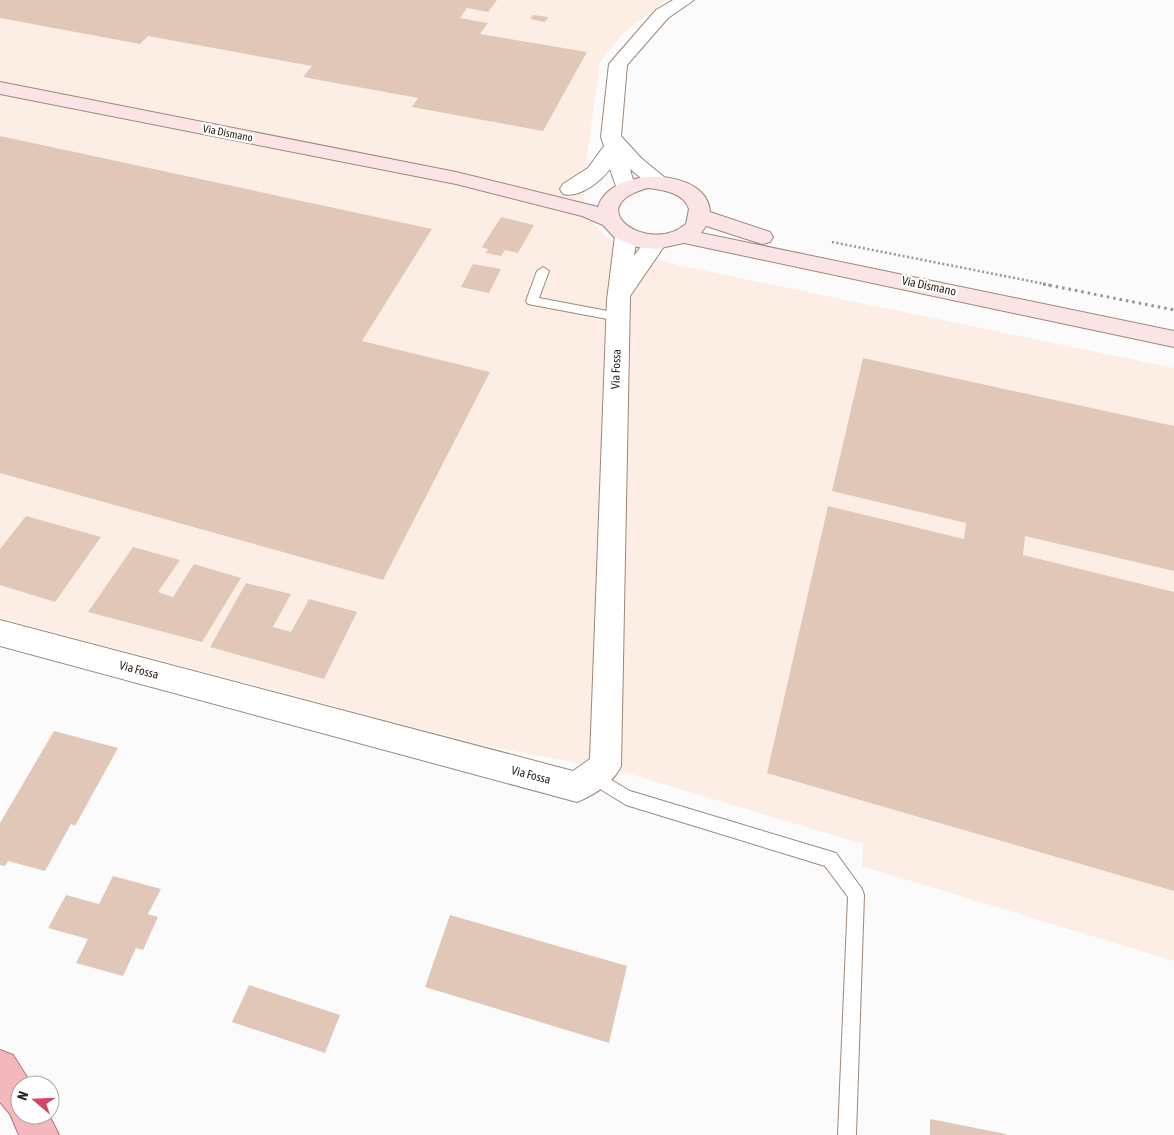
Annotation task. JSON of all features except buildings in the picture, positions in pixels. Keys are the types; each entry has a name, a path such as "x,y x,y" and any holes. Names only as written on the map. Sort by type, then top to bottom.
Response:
{"highway":[{"path":"0,1068 10,1084"}],"main road":[{"name":"Via Dismano","path":"0,88 456,178 582,208 608,220"},
{"name":"Via Dismano","path":"456,178 570,189 620,191"},
{"path":"648,182 660,182 673,185 694,198 699,207 700,216 691,231 683,236 656,242 640,241 626,236 615,229 608,220 606,211 608,202 620,191 648,182"},
{"name":"Via Dismano","path":"700,216 760,236 1174,320"},
{"name":"Via Dismano","path":"683,236 1174,339"}],"street":[{"path":"620,191 612,142 618,64 662,14 685,0"},
{"path":"612,142 660,182"},
{"path":"570,189 590,178 602,167 612,142"},
{"name":"Via Fossa","path":"0,633 577,787 605,766 618,308 626,236"},
{"name":"Via Fossa","path":"618,308 634,272 656,242"}],"lane":[{"path":"543,271 532,301 618,308"},
{"path":"593,776 626,797 830,859 856,895 847,1135"}],"path":[{"path":"830,242 1174,310"}],"shaded area":[{"path":"0,0 667,0 623,33 600,63 587,157 584,197 589,218 606,237 634,252 677,265 1174,368 1174,961 862,866 863,844 620,771 482,745 0,618"}]}
